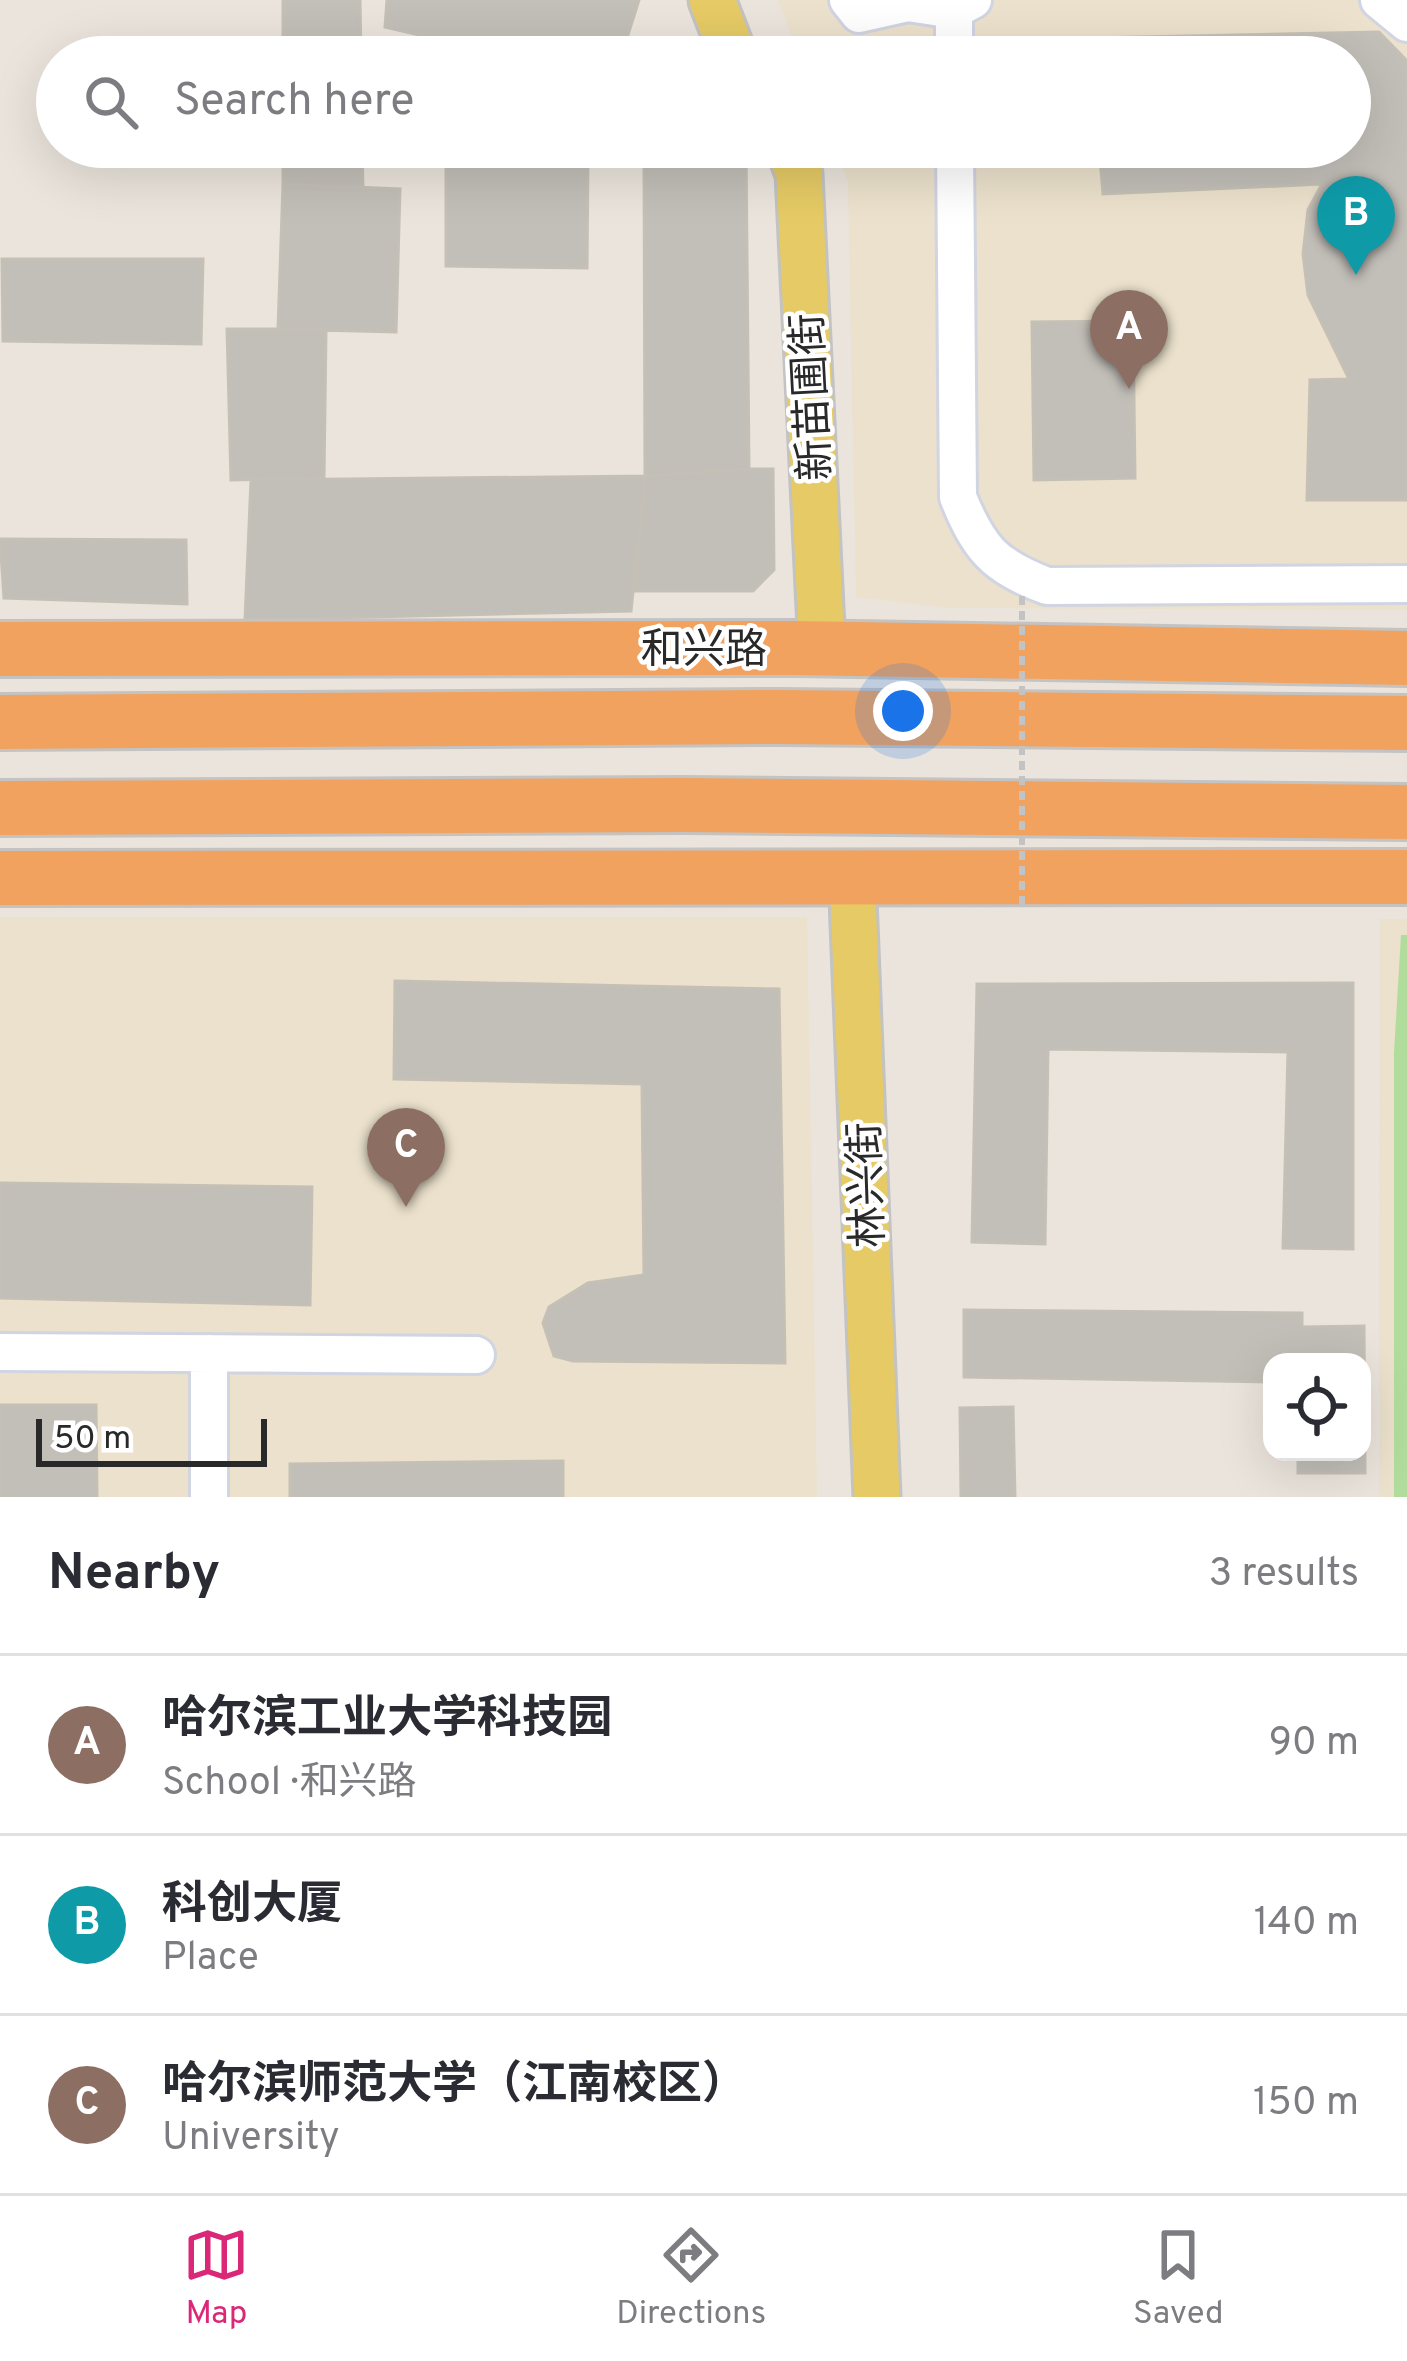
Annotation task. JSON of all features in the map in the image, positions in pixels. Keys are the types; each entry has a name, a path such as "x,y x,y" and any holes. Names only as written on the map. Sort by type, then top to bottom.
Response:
{"highway":[{"name":"和兴路","path":"0,649 808,649 1407,658"},
{"name":"和兴路","path":"0,722 779,717 1407,723"},
{"path":"0,808 685,805 1407,812"},
{"path":"685,805 840,874"},
{"path":"0,878 1407,877"}],"main road":[{"path":"712,0 726,36"},
{"path":"736,0 749,36"},
{"name":"新苗圃街","path":"776,168 808,649"},
{"name":"新苗圃街","path":"797,168 808,649"},
{"name":"林兴街","path":"840,874 846,1497"},
{"name":"林兴街","path":"840,874 877,1497"}],"street":[{"path":"848,0 859,14 908,4 963,5 958,36"},
{"path":"1379,0 1407,23"},
{"path":"955,168 958,497 975,540 1008,571 1047,586 1407,584"},
{"path":"0,1352 476,1355"},
{"path":"208,1497 209,1353"}],"path":[{"path":"1022,591 1022,905"}],"shaded area":[{"path":"778,0 1407,0 1407,610 949,608 856,597 848,182 842,168 1371,168 1371,36 792,36"},
{"path":"0,917 807,917 817,1497 0,1497"},
{"path":"1380,919 1407,919 1407,1497 1379,1497"}],"green space":[{"path":"1401,935 1407,935 1407,1497 1394,1497 1394,1053"}],"building":[{"path":"283,0 360,0 361,36 283,36"},
{"path":"387,0 639,0 628,36 424,36 385,27"},
{"path":"1379,32 1407,61 1407,500 1307,500 1310,380 1349,379 1308,295 1303,254 1308,210 1322,184 1103,194 1101,168 1371,168 1371,36 1186,36"},
{"path":"283,168 363,168 363,188 283,184"},
{"path":"446,168 588,168 587,268 446,266"},
{"path":"644,168 746,168 749,469 645,476"},
{"path":"283,184 400,189 396,332 278,329"},
{"path":"2,259 203,259 201,344 3,341"},
{"path":"1133,321 1135,478 1034,480 1032,322"},
{"path":"227,329 326,329 324,478 231,480"},
{"path":"773,469 774,570 753,591 636,591 645,476"},
{"path":"645,476 631,611 245,620 251,480"},
{"path":"0,539 186,540 187,604 4,598"},
{"path":"395,981 779,989 785,1363 573,1361 554,1356 543,1323 549,1307 588,1283 644,1275 642,1084 394,1079"},
{"path":"1353,983 1353,1249 1283,1248 1288,1052 1048,1049 1045,1244 972,1242 977,984"},
{"path":"0,1183 312,1187 310,1305 0,1298"},
{"path":"964,1310 1302,1313 1302,1327 1364,1326 1364,1353 1263,1353 1263,1382 964,1377"},
{"path":"0,1405 96,1405 97,1497 0,1497"},
{"path":"1013,1407 1015,1497 961,1497 960,1408"},
{"path":"563,1461 563,1497 290,1497 290,1464"},
{"path":"1298,1461 1365,1461 1365,1473 1298,1473"}],"place":[{"name":"科创大厦","path":"1356,275"},
{"name":"哈尔滨工业大学科技园","path":"1129,389"},
{"name":"哈尔滨师范大学（江南校区）","path":"406,1207"}]}
